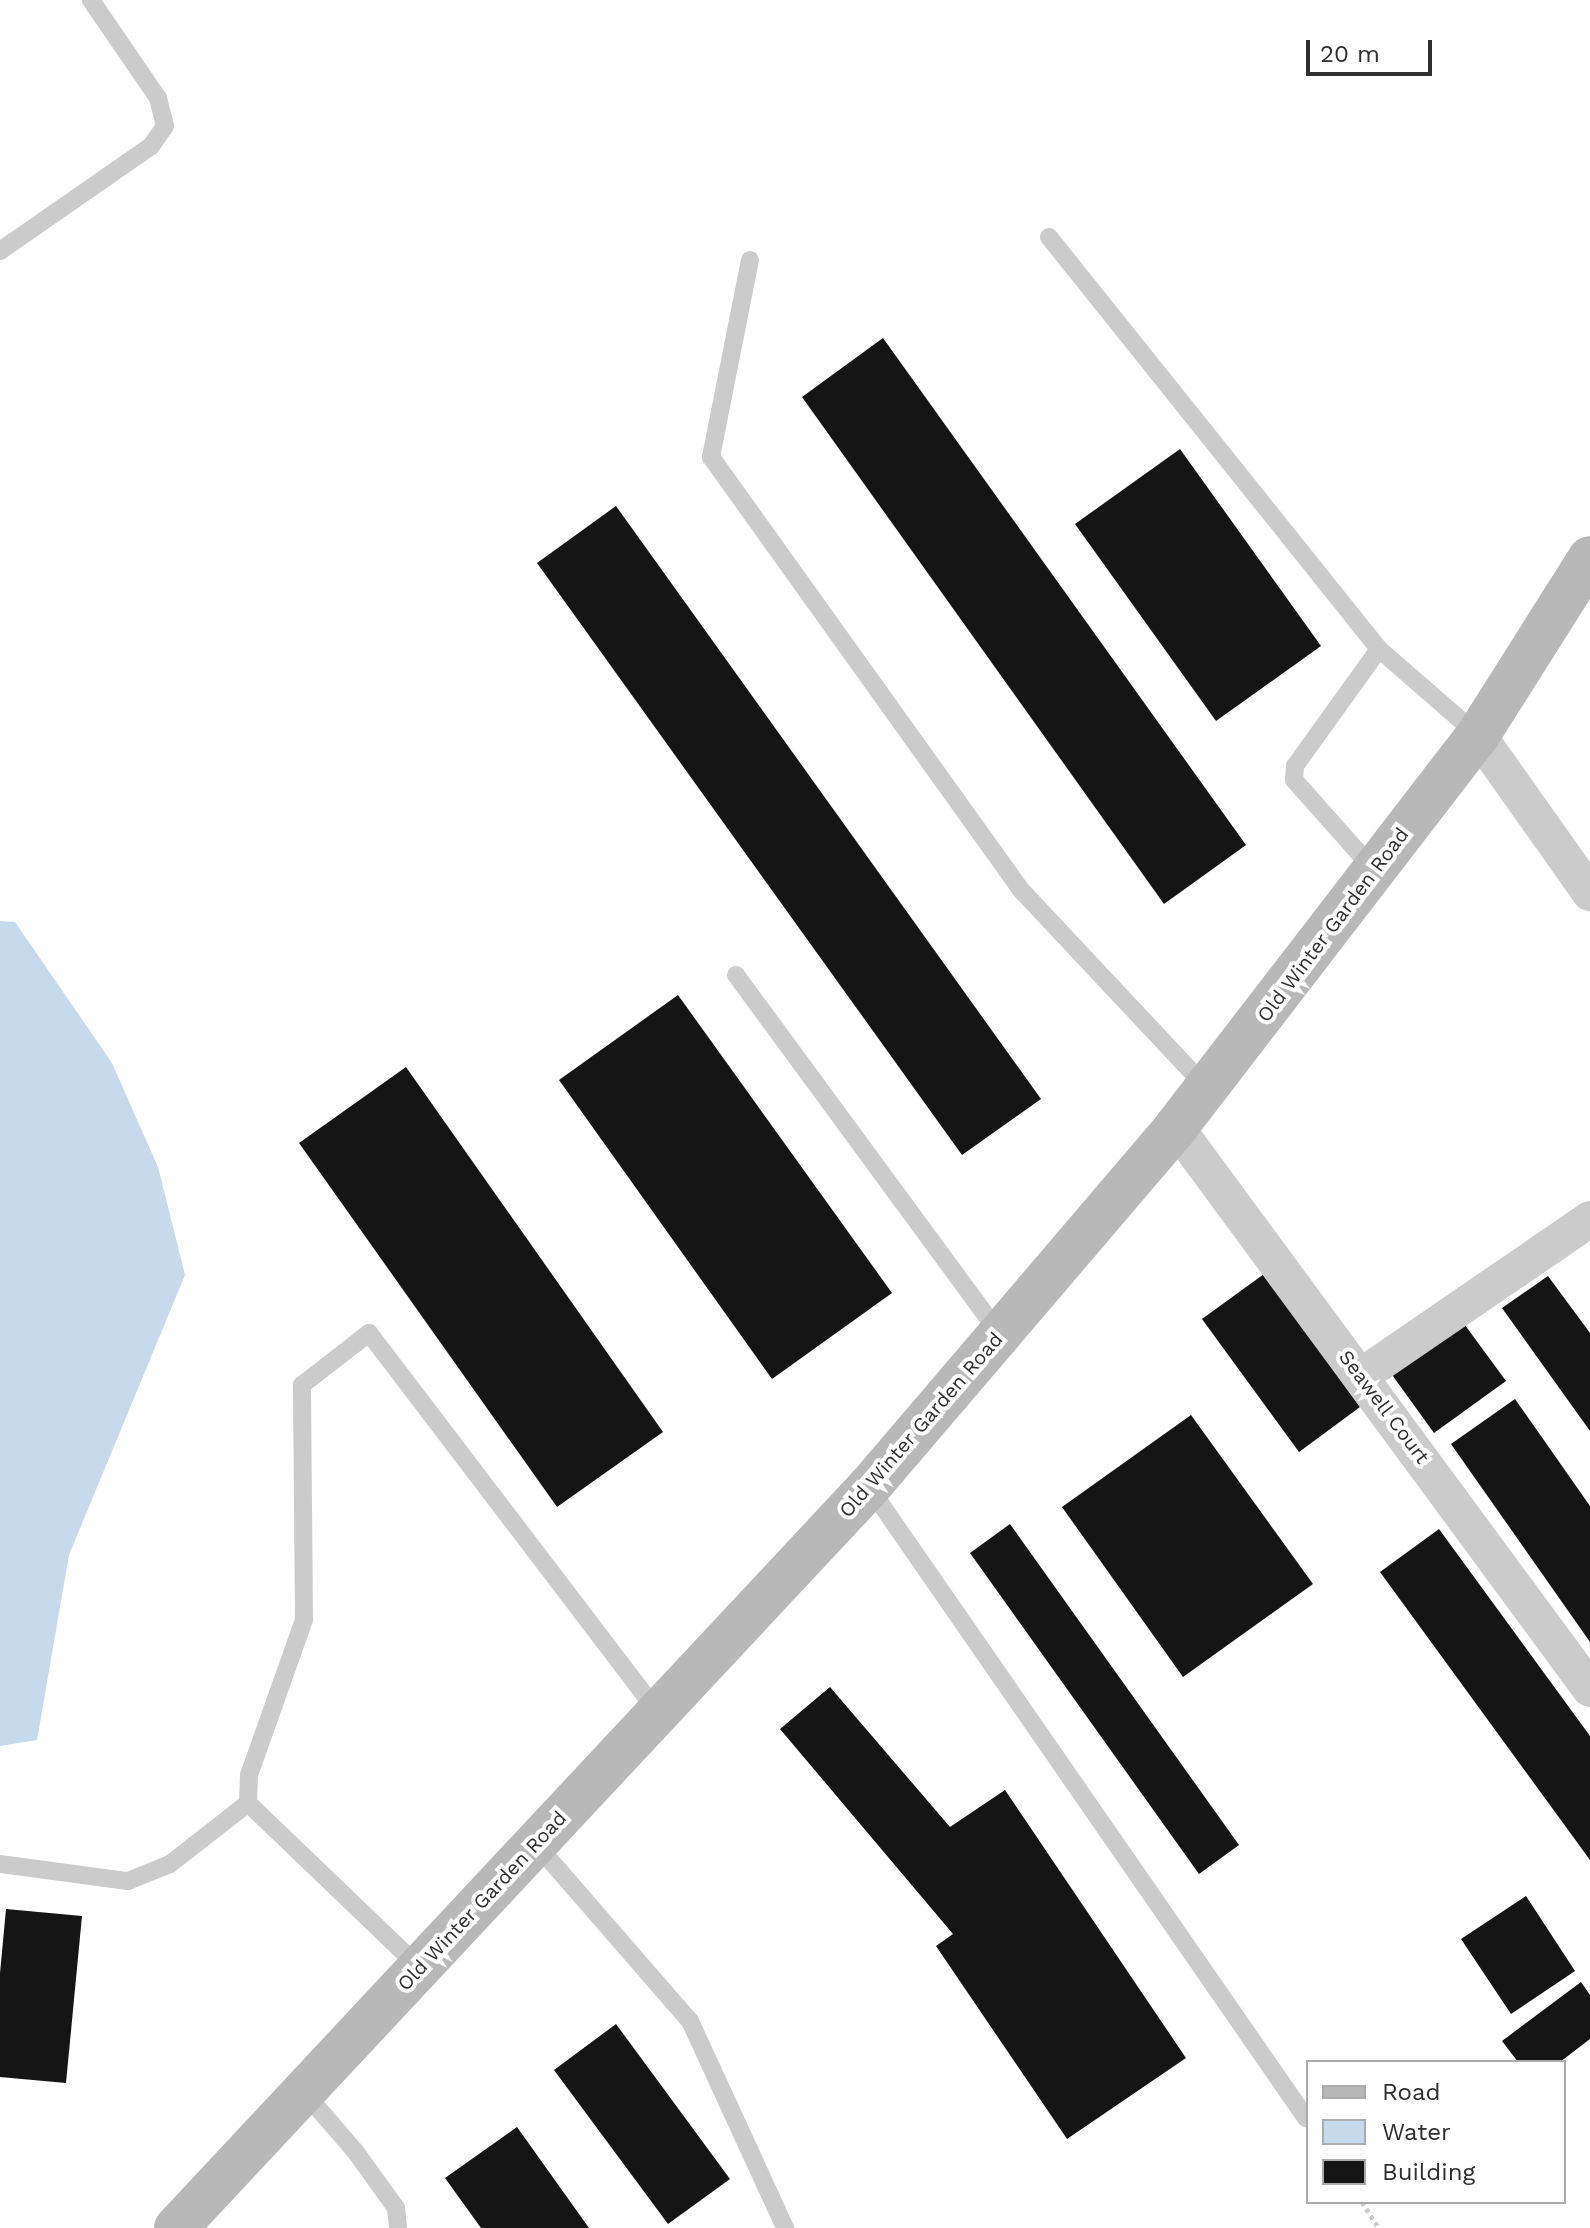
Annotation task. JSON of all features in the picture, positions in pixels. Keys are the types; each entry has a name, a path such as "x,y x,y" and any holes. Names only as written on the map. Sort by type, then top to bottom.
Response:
{"main road":[{"name":"Old Winter Garden Road","path":"176,2228 869,1487 1176,1127 1478,735 1590,558"}],"street":[{"path":"1478,735 1590,893"},
{"name":"Seawell Court","path":"1176,1127 1590,1689"},
{"path":"1361,1376 1590,1219"}],"lane":[{"path":"0,251 151,146 165,126 158,98 91,0"},
{"path":"1049,237 1379,649 1478,735"},
{"path":"750,260 711,457 1021,890 1208,1089"},
{"path":"1374,870 1294,780 1295,766 1379,649"},
{"path":"736,975 1000,1334"},
{"path":"420,1968 248,1803 249,1775 304,1620 302,1385 369,1333 659,1713"},
{"path":"869,1487 1306,2118"},
{"path":"0,1864 128,1881 170,1864 248,1803"},
{"path":"536,1844 690,2021 785,2228"},
{"path":"304,2092 355,2151 396,2208 398,2228"}],"path":[{"path":"1363,2204 1379,2228"}],"water":[{"path":"0,921 15,922 112,1063 158,1167 185,1275 69,1555 37,1740 0,1746"}],"building":[{"path":"883,338 1246,845 1164,904 802,397"},
{"path":"1180,449 1321,646 1216,721 1075,524"},
{"path":"616,506 1041,1099 962,1155 537,563"},
{"path":"678,995 892,1293 772,1379 559,1080"},
{"path":"406,1067 663,1432 557,1507 299,1143"},
{"path":"1264,1274 1360,1407 1299,1452 1202,1319"},
{"path":"1548,1276 1590,1333 1590,1431 1502,1308"},
{"path":"1462,1321 1506,1381 1434,1433 1390,1372"},
{"path":"1515,1399 1590,1506 1590,1642 1451,1444"},
{"path":"1191,1415 1313,1584 1183,1677 1062,1507"},
{"path":"1010,1524 1239,1845 1199,1874 970,1553"},
{"path":"1439,1529 1590,1736 1590,1860 1380,1572"},
{"path":"830,1687 950,1827 1005,1790 1186,2058 1067,2139 936,1946 953,1934 780,1729"},
{"path":"1526,1896 1575,1971 1511,2014 1461,1939"},
{"path":"6,1909 82,1916 66,2083 0,2077 0,1973"},
{"path":"1581,1982 1590,1995 1590,2039 1563,2060 1516,2060 1502,2041"},
{"path":"616,2024 730,2179 668,2224 554,2070"},
{"path":"517,2127 589,2228 481,2228 445,2178"}]}
